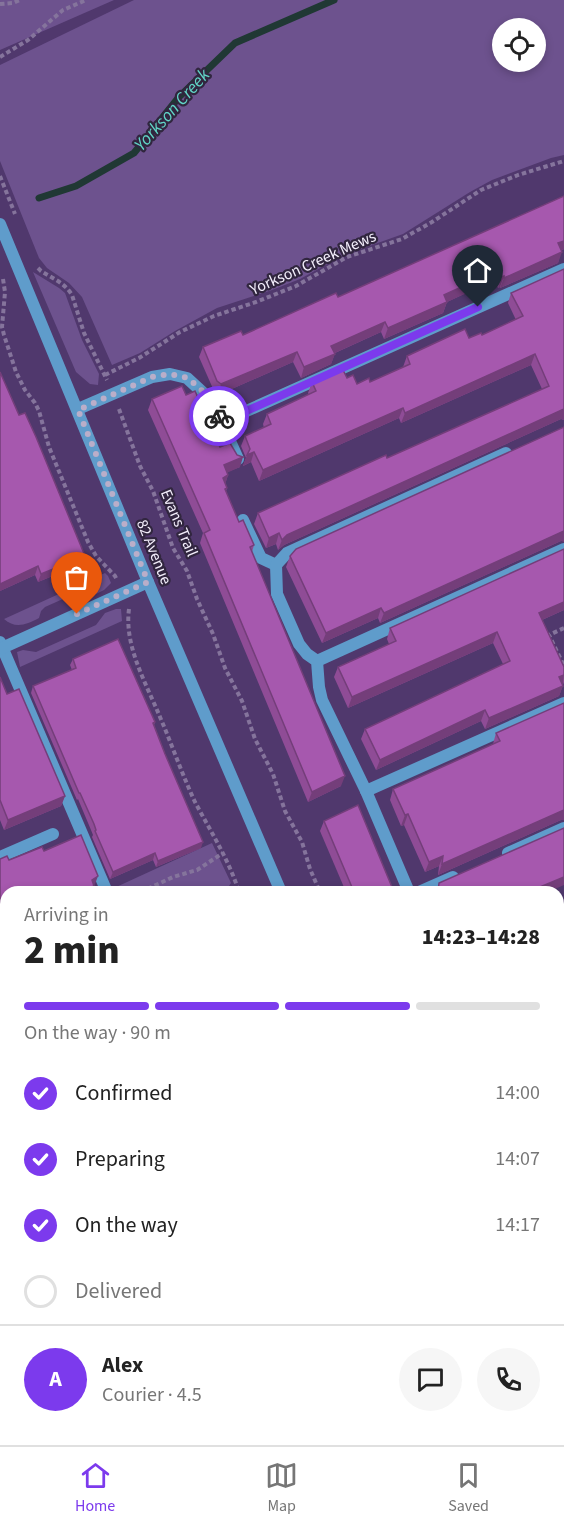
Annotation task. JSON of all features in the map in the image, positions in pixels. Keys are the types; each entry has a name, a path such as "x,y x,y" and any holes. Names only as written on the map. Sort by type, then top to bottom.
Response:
{"street":[{"name":"82 Avenue","path":"0,224 148,582 278,886"},
{"path":"222,422 564,269"},
{"path":"78,410 152,377 170,374 188,378 212,400 238,459"},
{"path":"406,886 366,791 322,700 317,662 299,644 277,594 276,565 288,553 521,447"},
{"path":"243,520 261,558 276,565"},
{"path":"317,662 564,549"},
{"path":"104,886 1,646 148,582"},
{"path":"366,791 564,703"},
{"path":"502,856 564,828"},
{"path":"0,857 53,834"},
{"path":"434,886 461,874"}],"path":[{"path":"0,4 20,0"},
{"path":"0,57 28,40 63,10 86,0"},
{"name":"Yorkson Creek Mews","path":"105,375 139,358 180,332 214,316 296,286 347,257 402,238 432,222 481,190 518,175 564,161"},
{"path":"0,176 16,215"},
{"name":"Evans Trail","path":"36,264 41,271 66,286 72,295 84,333 105,375 140,466 153,491 173,548 187,571 225,668 242,701 255,739 273,774 285,811 302,842 317,886"},
{"path":"1,273 4,282 2,307 4,335 16,372 39,411 49,447 87,542 96,556 115,576"},
{"path":"129,610 128,633 140,670 194,799 223,853 237,886"},
{"path":"564,628 549,635 564,666"},
{"path":"155,886 197,870 223,853"},
{"path":"564,1155 564,1183"}],"shaded area":[{"path":"0,0 114,0 0,50"},
{"path":"134,0 564,0 564,155 492,180 403,234 344,255 300,279 217,308 140,353 112,365 82,297 69,283 47,268 39,258 0,161 0,65"},
{"path":"33,272 65,293 82,340 99,374 98,385 90,384 76,372"},
{"path":"105,573 111,583 94,595 81,591 45,607 39,618 25,624 16,625 4,619"},
{"path":"121,609 122,621 20,667 17,652 23,650 36,652 96,625 105,613"},
{"path":"212,843 231,883 229,886 118,886"}],"building":[{"path":"564,196 564,241 558,243 562,252 504,278 499,270 444,295 447,302 388,328 385,322 331,346 335,354 304,367 297,352 221,384 217,381 203,347 241,331 243,335 336,293 338,297"},
{"path":"564,269 564,409 287,535 282,540 279,533 269,538 258,513 386,455 387,458 549,386 535,354 405,413 403,408 263,470 254,452 247,455 250,449 245,436 271,424 267,414 316,391 312,382 342,368 347,378 353,375 357,384 369,378 370,382 410,364 407,356 465,329 469,338 481,333 482,335 523,316 511,293"},
{"path":"0,372 19,415 25,413 85,556 41,574 38,566 0,584"},
{"path":"182,386 186,395 195,391 220,447 230,443 237,455 243,457 224,465 228,475 223,478 227,488 225,489 239,522 243,520 254,545 250,547 345,776 312,792 204,533 210,530 152,399"},
{"path":"564,427 564,531 384,613 381,608 326,633 290,556 296,549"},
{"path":"564,549 564,602 539,613 564,667 564,675 559,677 563,686 489,718 485,710 380,760 365,729 510,661 497,632 352,697 338,667 396,641 390,628"},
{"path":"118,639 155,722 153,723 165,754 203,842 158,861 155,853 113,872 33,686 76,668 73,659"},
{"path":"0,677 7,694 19,689 65,796 8,820 0,800"},
{"path":"564,703 564,810 442,864 443,856 429,862 408,814 405,815 393,789 500,741 496,733"},
{"path":"358,805 392,886 351,886 324,821"},
{"path":"564,828 564,877 542,886 439,886 439,883"},
{"path":"81,835 98,876 92,880 94,886 0,886 0,859 7,856 9,860 42,847 44,851"}],"waterway":[{"name":"Yorkson Creek","path":"39,198 76,186 134,153 179,97 235,43 334,0"}],"way so far":[{"path":"77,614 148,582 78,410 152,377 170,374 188,378 212,400 219,416"}],"route":[{"path":"219,416 222,422 478,307"}]}
